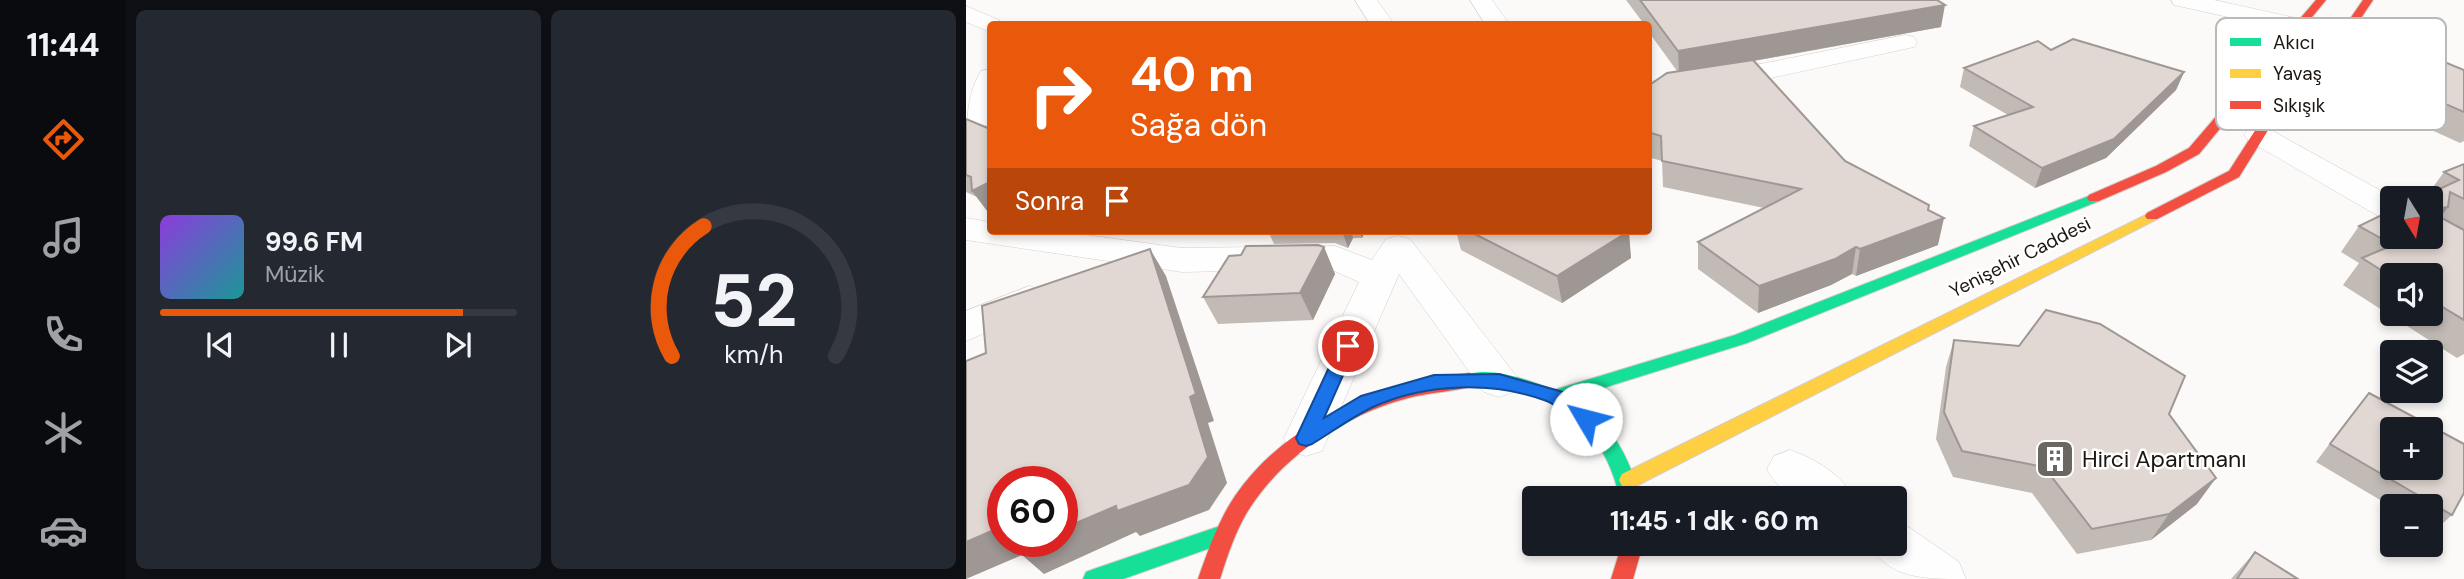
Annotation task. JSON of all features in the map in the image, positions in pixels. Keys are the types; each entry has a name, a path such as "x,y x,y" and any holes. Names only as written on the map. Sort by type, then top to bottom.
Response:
{"main road":[{"name":"Yenişehir Caddesi","path":"2306,18 2321,0"},
{"name":"Yenişehir Caddesi","path":"2356,18 2368,0"},
{"name":"Yenişehir Caddesi","path":"1556,397 1741,339 2046,219 2161,169 2194,151 2216,125"},
{"name":"Yenişehir Caddesi","path":"1629,480 2234,174 2262,130"},
{"path":"1209,579 1223,534 1259,482 1306,438 1368,401 1434,382 1499,381 1556,397 1601,431 1629,480 1629,486"},
{"path":"1094,579 1223,534"},
{"path":"1622,579 1629,556"}],"street":[{"path":"1366,0 1380,21"},
{"path":"1481,0 1495,21"},
{"path":"2182,0 2264,18"},
{"path":"966,13 987,24"},
{"path":"1652,89 1766,71 1905,42"},
{"path":"978,120 987,88"},
{"path":"2259,135 2380,203"},
{"path":"966,229 987,232"},
{"path":"1007,235 1182,260 1335,257 1393,252"},
{"path":"1393,252 1499,381"},
{"path":"1306,438 1393,252"},
{"path":"966,327 1131,253"},
{"path":"1790,469 1813,486"},
{"path":"1907,554 1941,579"}],"building":[{"path":"1640,0 1937,0 1945,5 1678,51"},
{"path":"2073,39 2184,72 2114,139 2042,168 1974,126 2033,107 1964,68 2038,41 2051,50"},
{"path":"1753,60 1845,161 1929,205 1928,210 1944,218 1860,249 1856,247 1835,259 1759,286 1698,242 1801,189 1662,161 1661,136 1652,133 1652,83 1667,73"},
{"path":"2446,63 2464,70 2464,112 2446,104"},
{"path":"966,119 987,128 987,184 972,191 971,177 966,175"},
{"path":"2464,164 2464,199 2450,192 2448,207 2443,208 2443,187 2459,180 2444,172"},
{"path":"2380,216 2380,238 2359,226"},
{"path":"2443,219 2464,230 2464,320 2443,307 2443,263 2380,263 2380,269 2362,258 2383,249 2443,249"},
{"path":"1477,235 1623,235 1557,276"},
{"path":"1246,246 1324,247 1300,293 1203,297 1229,256 1241,255"},
{"path":"1150,249 1196,394 1190,397 1208,457 1189,485 1117,511 1116,506 1078,522 1078,466 987,466 987,533 966,542 966,361 986,353 982,306"},
{"name":"Hirci Apartmanı","path":"2046,310 2100,324 2185,376 2169,414 2216,478 2169,514 2092,529 2044,467 1962,451 1944,412 1954,340 2019,346"},
{"path":"2369,393 2380,399 2380,403 2388,403 2414,417 2380,417 2380,473 2330,444"},
{"path":"2443,433 2464,444 2464,493 2452,515 2443,510 2443,494 2416,494 2392,480 2443,480"},
{"path":"2255,552 2298,579 2237,579"}],"traffic: fast":[{"path":"1556,396 1741,339 2094,198"},
{"path":"1470,380 1525,386 1574,409 1595,426 1612,447 1624,472 1627,486"},
{"path":"1094,579 1223,534"}],"traffic: slow":[{"path":"1629,480 2152,216"}],"traffic: jam":[{"path":"2306,18 2321,0"},
{"path":"2356,18 2368,0"},
{"path":"2094,198 2161,169 2194,151 2216,125"},
{"path":"2152,216 2234,174 2262,130"},
{"path":"1209,579 1238,509 1265,474 1288,451 1344,415 1374,402 1406,391 1470,380"},
{"path":"1622,579 1629,556"}],"place":[{"name":"Hirci Apartmanı","path":"2055,459"}],"route":[{"path":"1348,346 1306,438 1368,401 1434,382 1499,381 1556,397 1586,419"}]}
